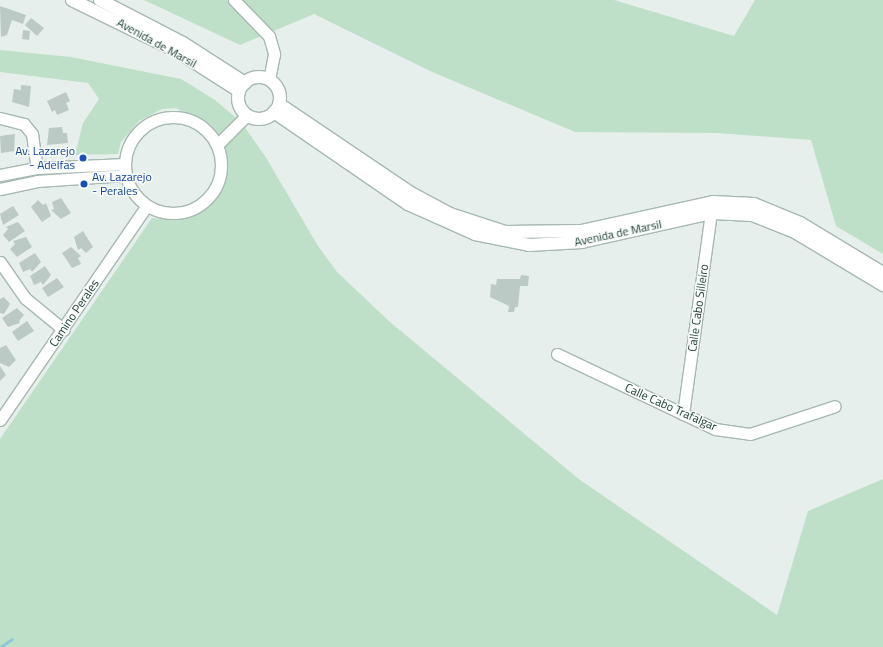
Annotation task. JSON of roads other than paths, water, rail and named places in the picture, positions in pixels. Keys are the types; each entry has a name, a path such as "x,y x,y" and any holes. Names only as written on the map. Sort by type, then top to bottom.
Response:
{"street":[{"name":"Avenida de Marsil","path":"72,0 178,52 242,87"},
{"name":"Avenida de Marsil","path":"100,0 183,43 242,87"},
{"path":"234,0 270,36 274,54 268,80"},
{"path":"257,77 268,80 278,90 276,108 260,119 247,115 239,103 242,87 257,77"},
{"name":"Avenida de Marsil","path":"276,108 408,204 446,224 504,242 529,245 582,242 712,208 754,204 778,212 883,272"},
{"path":"217,145 247,115"},
{"path":"0,118 24,124 32,134 37,168"},
{"path":"163,118 193,121 203,127 217,145 221,159 219,179 209,197 199,206 173,213 147,205 130,187 124,164 133,137 143,126 163,118"},
{"path":"0,175 37,168 124,164"},
{"path":"0,189 37,182 126,175"},
{"name":"Camino Perales","path":"0,420 64,330 147,205"},
{"name":"Avenida de Marsil","path":"712,208 752,215 773,222 883,285"},
{"name":"Calle Cabo Silleiro","path":"683,414 712,208"},
{"path":"0,262 25,298 64,330"},
{"name":"Calle Cabo Trafalgar","path":"557,354 715,429 750,434 835,406"}],"waterway":[{"path":"0,647 12,639"}],"place":[{"name":"Av. Lazarejo - Adelfas","path":"83,158"},
{"name":"Av. Lazarejo - Perales","path":"84,184"}]}
